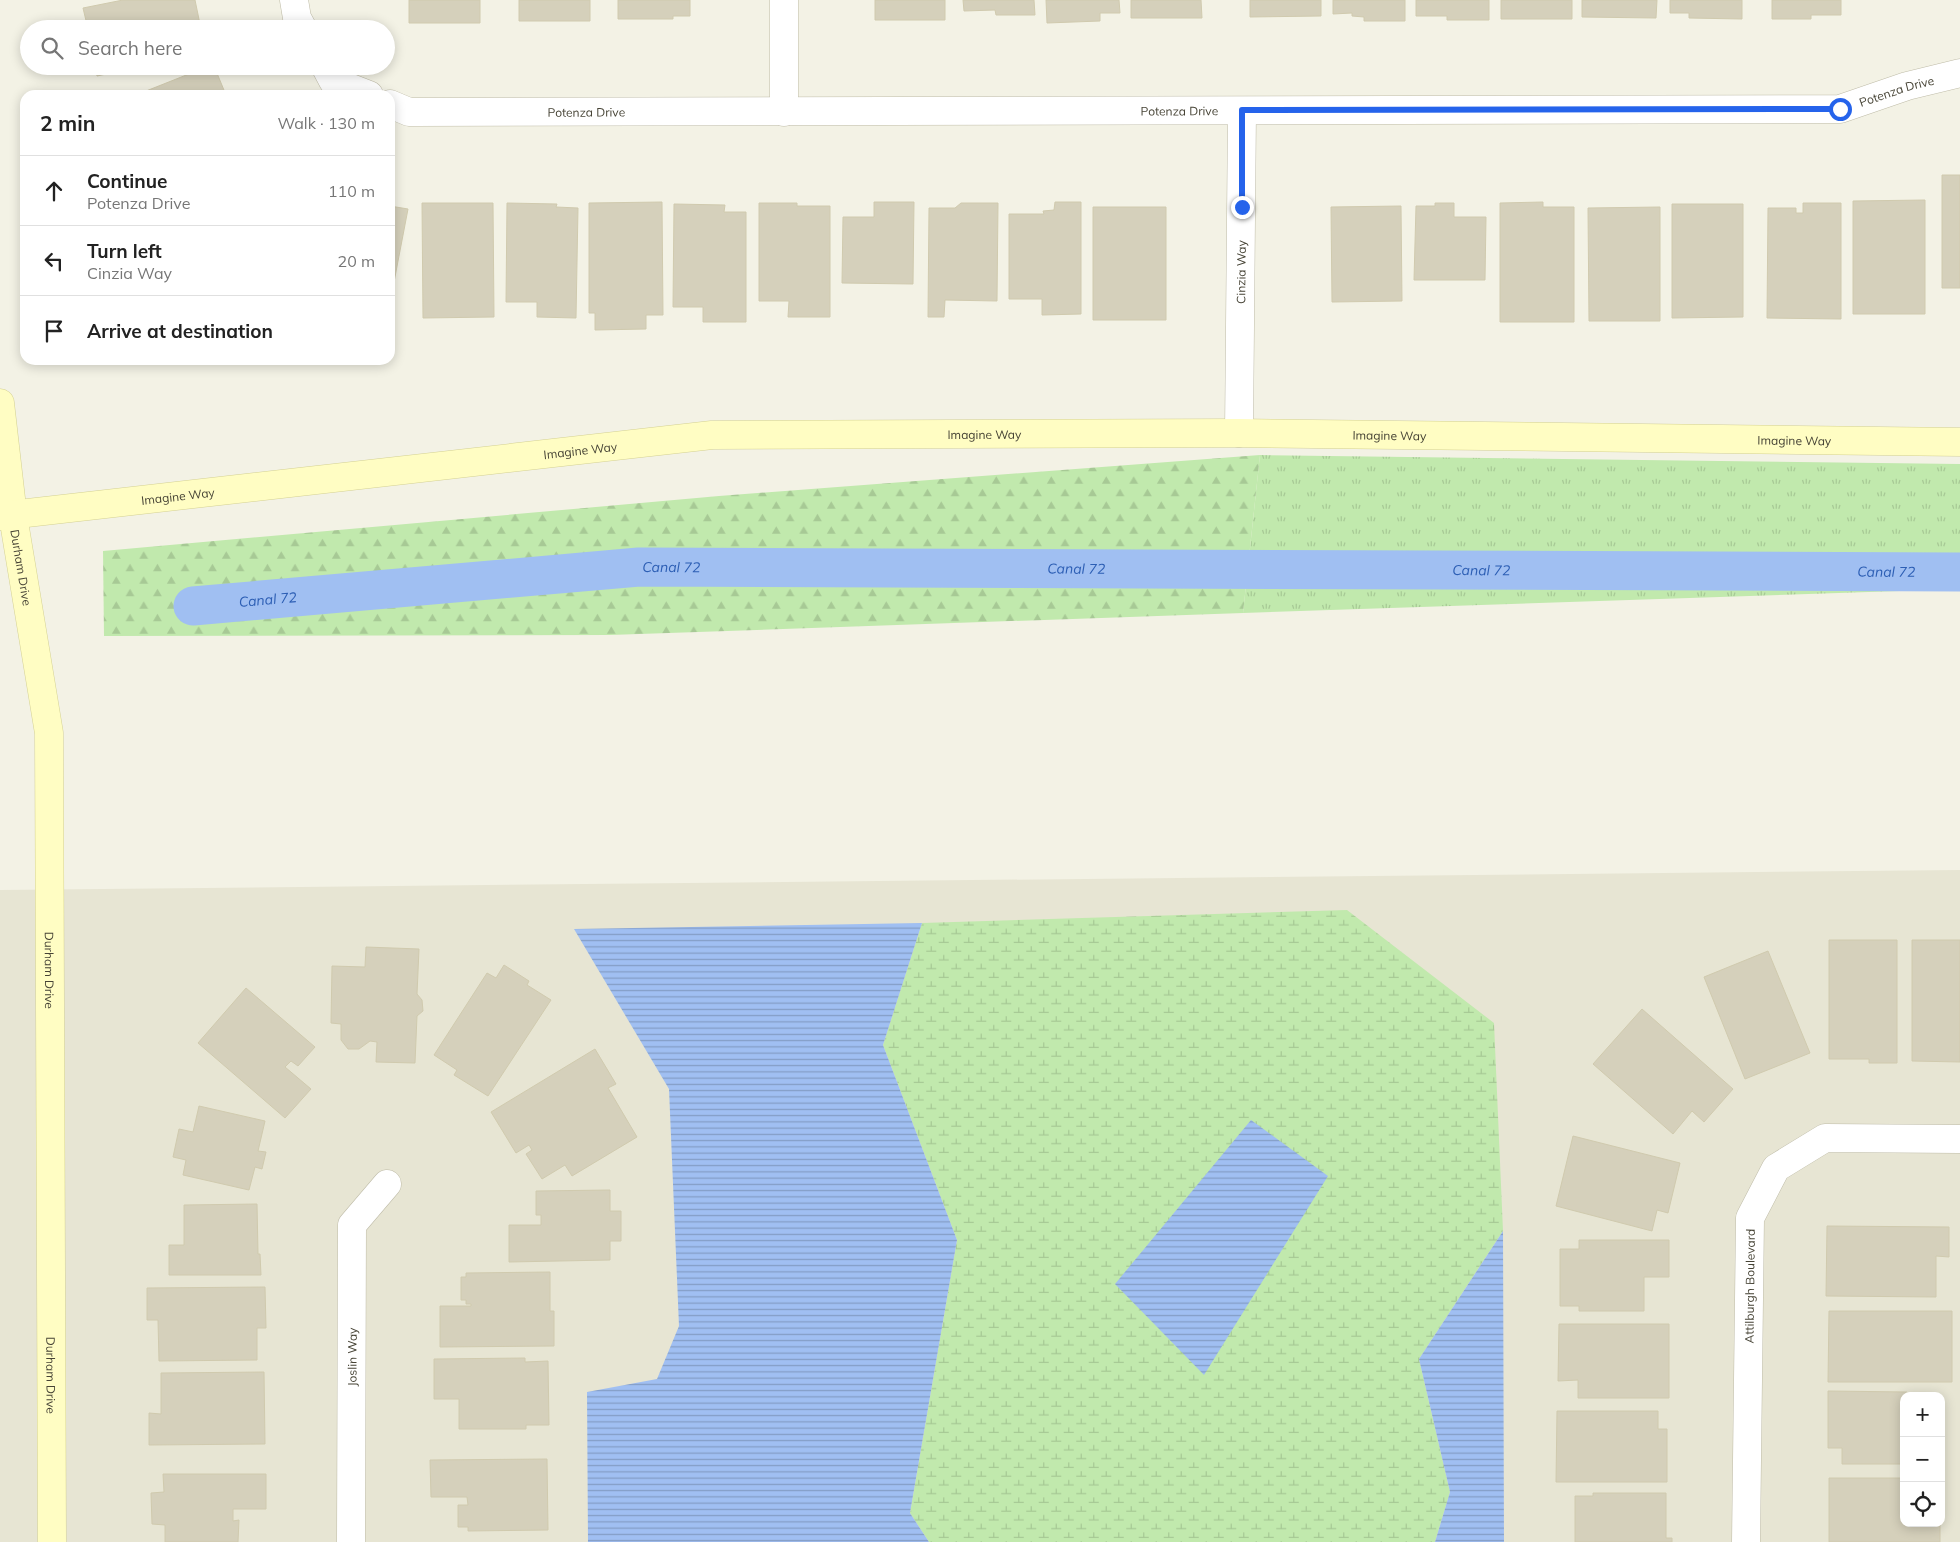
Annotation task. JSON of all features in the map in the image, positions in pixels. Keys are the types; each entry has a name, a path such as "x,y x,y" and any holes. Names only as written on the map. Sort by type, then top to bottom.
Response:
{"street":[{"path":"294,0 298,20"},
{"path":"784,0 784,112"},
{"name":"Potenza Drive","path":"395,106 409,112 1840,109 1907,86 1960,73"},
{"path":"330,75 333,81 356,90"},
{"name":"Cinzia Way","path":"1239,433 1242,110"},
{"name":"Durham Drive","path":"0,403 7,516 49,733 52,1542"},
{"name":"Imagine Way","path":"7,516 712,435 1239,433 1960,442"},
{"name":"Attilburgh Boulevard","path":"1746,1542 1750,1218 1776,1168 1824,1138 1960,1139"},
{"name":"Joslin Way","path":"352,1542 352,1225 387,1184"}],"shaded area":[{"path":"1960,870 1960,1542 0,1542 0,890"}],"green space":[{"path":"1260,455 1960,464 1960,589 1243,613"},
{"path":"1260,455 1243,613 610,635 104,636 103,551 719,496"},
{"path":"1347,910 1494,1023 1503,1231 1419,1359 1450,1492 1435,1542 929,1542 910,1513 957,1240 883,1045 922,923"}],"water":[{"path":"922,923 883,1045 957,1240 910,1513 929,1542 588,1542 587,1392 657,1379 679,1326 669,1089 574,929"},
{"path":"1251,1120 1328,1176 1204,1375 1115,1284"},
{"path":"1503,1231 1504,1542 1435,1542 1450,1492 1419,1359"}],"building":[{"path":"123,0 195,0 199,20 86,20 83,8"},
{"path":"409,0 480,0 480,23 409,23"},
{"path":"519,0 590,0 590,21 519,21"},
{"path":"618,0 690,0 690,16 673,16 673,19 618,19"},
{"path":"875,0 945,0 945,20 875,20"},
{"path":"963,0 1034,0 1035,15 996,15 995,10 964,11"},
{"path":"1046,0 1119,0 1120,13 1100,13 1100,21 1047,23"},
{"path":"1131,0 1201,0 1202,18 1131,18"},
{"path":"1250,0 1321,0 1321,16 1250,17"},
{"path":"1333,0 1405,0 1405,21 1364,21 1364,17 1352,16 1352,13 1333,14"},
{"path":"1416,0 1489,0 1489,20 1447,20 1447,16 1416,16"},
{"path":"1501,0 1572,0 1572,19 1501,19"},
{"path":"1582,0 1657,0 1656,18 1582,17"},
{"path":"1670,0 1742,0 1742,19 1689,18 1689,13 1670,13"},
{"path":"1772,0 1841,0 1841,15 1811,15 1811,19 1772,19"},
{"path":"186,75 218,75 224,90 149,90"},
{"path":"1942,175 1960,175 1960,288 1942,288"},
{"path":"1925,200 1925,314 1853,314 1853,201"},
{"path":"662,202 663,315 646,315 646,329 595,330 595,313 589,313 589,203"},
{"path":"874,202 914,202 913,284 842,283 843,217 874,217"},
{"path":"1055,202 1081,202 1081,314 1042,315 1042,299 1009,299 1009,214 1044,214 1043,211 1054,210"},
{"path":"1543,202 1543,207 1574,207 1574,322 1500,322 1500,203"},
{"path":"422,203 493,203 494,317 423,318"},
{"path":"507,203 557,204 556,207 578,208 576,318 537,317 537,302 506,302"},
{"path":"759,203 797,203 797,206 830,206 830,317 788,317 789,301 759,301"},
{"path":"961,203 998,203 997,301 945,300 944,317 928,317 929,208 955,208"},
{"path":"1435,203 1454,203 1454,217 1486,217 1485,280 1414,280 1416,206 1435,206"},
{"path":"1803,203 1841,203 1841,319 1767,318 1768,208 1796,208 1796,213 1803,213"},
{"path":"674,204 725,205 724,212 746,212 746,322 703,322 703,307 673,307"},
{"path":"1672,204 1743,204 1743,317 1672,318"},
{"path":"1401,206 1402,301 1332,302 1331,207"},
{"path":"395,207 408,209 395,277"},
{"path":"1093,207 1166,207 1166,320 1093,320"},
{"path":"1660,207 1660,321 1589,321 1588,208"},
{"path":"1829,940 1897,940 1897,1063 1869,1063 1869,1059 1829,1059"},
{"path":"1912,940 1960,940 1960,1062 1912,1061"},
{"path":"366,947 419,949 417,994 422,1000 423,1011 417,1016 415,1063 376,1062 377,1042 370,1041 359,1049 348,1049 341,1040 341,1024 331,1023 332,966 365,967"},
{"path":"1768,951 1810,1053 1745,1079 1704,977"},
{"path":"504,965 529,981 527,985 551,1000 488,1096 454,1075 457,1070 434,1055 487,973 496,978"},
{"path":"246,988 315,1047 298,1066 291,1061 285,1067 311,1089 285,1118 198,1043"},
{"path":"1642,1009 1733,1089 1704,1122 1692,1111 1673,1134 1593,1064"},
{"path":"595,1049 616,1084 608,1088 637,1137 572,1176 565,1165 542,1179 526,1154 532,1150 529,1145 516,1153 491,1112"},
{"path":"199,1106 265,1121 258,1151 266,1152 262,1169 255,1167 249,1190 183,1175 186,1160 173,1157 179,1129 193,1132"},
{"path":"1573,1136 1680,1163 1668,1213 1657,1210 1652,1231 1556,1206"},
{"path":"610,1190 610,1211 621,1211 621,1241 610,1241 610,1260 509,1262 509,1225 541,1225 541,1215 536,1215 536,1191"},
{"path":"257,1204 258,1254 260,1254 261,1275 169,1275 169,1245 184,1245 184,1205"},
{"path":"1827,1226 1949,1227 1949,1257 1936,1256 1936,1297 1826,1296"},
{"path":"1579,1240 1669,1240 1669,1277 1644,1277 1644,1311 1579,1311 1579,1306 1560,1306 1560,1249 1579,1249"},
{"path":"550,1272 550,1311 554,1311 554,1346 440,1347 440,1306 471,1306 471,1304 466,1304 466,1300 461,1300 461,1277 466,1277 466,1273"},
{"path":"265,1287 266,1328 257,1328 257,1360 159,1361 158,1320 147,1320 147,1288"},
{"path":"1829,1311 1952,1311 1952,1382 1828,1382"},
{"path":"1559,1324 1669,1324 1669,1398 1578,1398 1578,1380 1558,1381"},
{"path":"525,1358 525,1362 548,1361 549,1425 526,1425 526,1429 459,1429 459,1399 434,1399 434,1359"},
{"path":"264,1372 265,1444 149,1445 149,1413 161,1414 161,1373"},
{"path":"1828,1391 1907,1392 1900,1392 1900,1464 1842,1464 1842,1448 1828,1448"},
{"path":"1557,1411 1658,1411 1658,1429 1667,1429 1667,1482 1556,1482"},
{"path":"547,1459 548,1530 468,1531 468,1527 458,1527 458,1505 468,1505 467,1497 431,1497 430,1460"},
{"path":"163,1474 266,1474 266,1509 233,1509 233,1521 239,1520 238,1542 165,1542 165,1525 152,1524 151,1493 164,1492"},
{"path":"1829,1478 1900,1478 1900,1527 1940,1527 1940,1542 1829,1542"},
{"path":"1593,1493 1666,1493 1666,1538 1672,1538 1672,1542 1575,1542 1575,1496 1593,1496"}],"waterway":[{"name":"Canal 72","path":"193,606 639,567 1960,572"}],"route":[{"path":"1242,207 1242,110 1840,109"}]}
